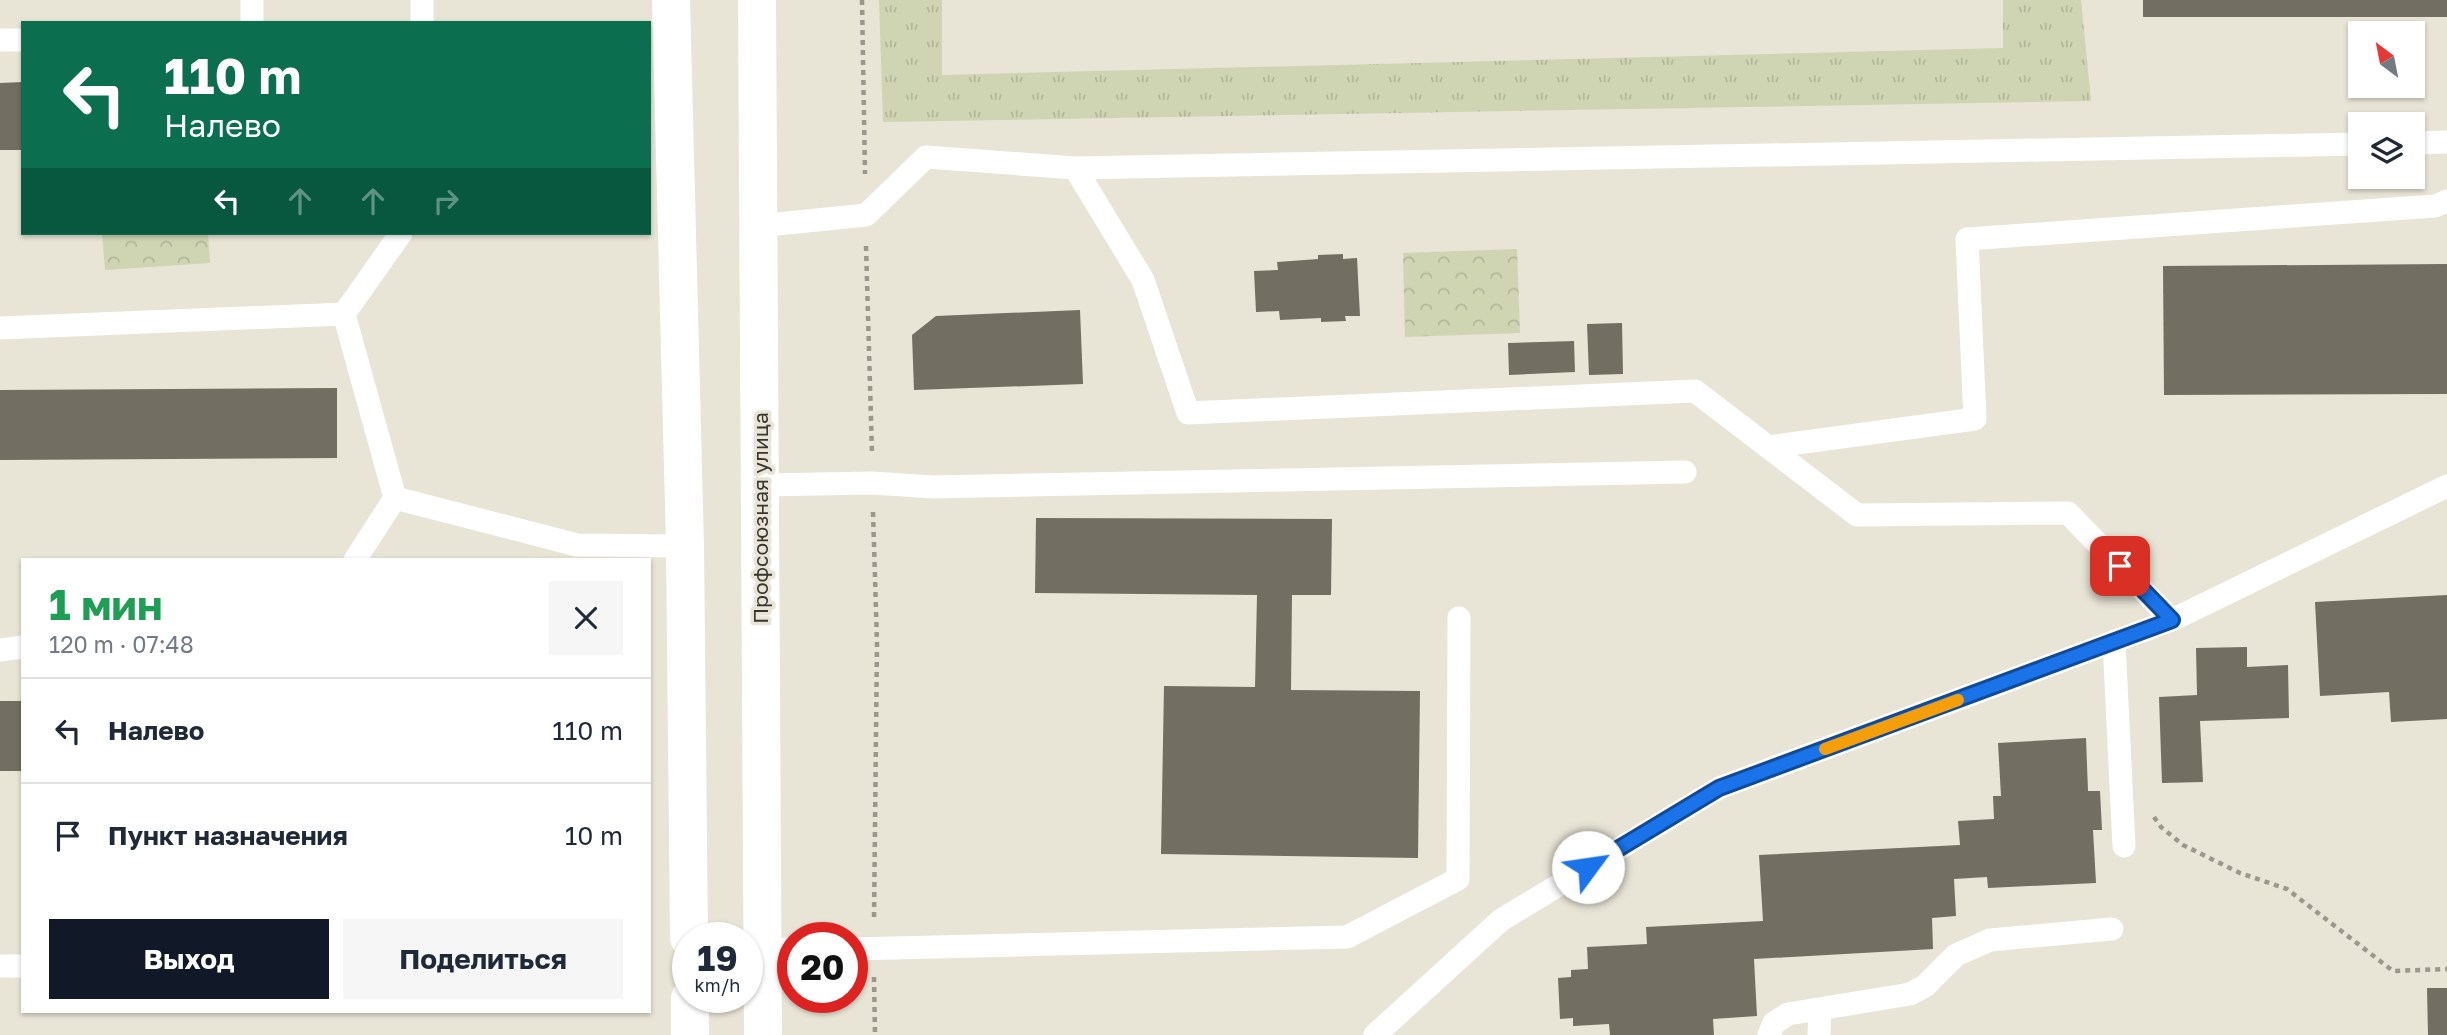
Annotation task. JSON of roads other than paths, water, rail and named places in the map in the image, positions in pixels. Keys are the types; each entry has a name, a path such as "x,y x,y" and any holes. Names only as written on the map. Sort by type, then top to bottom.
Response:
{"main road":[{"path":"671,0 685,547 689,922"},
{"name":"Профсоюзная улица","path":"757,0 760,485 777,924"},
{"name":"Профсоюзная улица","path":"764,1035 777,956"},
{"path":"690,1013 690,1035"}],"lane":[{"path":"252,0 252,21"},
{"path":"422,0 422,21"},
{"path":"0,40 21,40"},
{"path":"2425,143 2447,142"},
{"path":"758,226 866,215 926,157 1075,168 2348,144"},
{"path":"1075,168 1143,279 1188,413 1695,391 1857,515 2068,513 2172,620"},
{"path":"1768,447 1975,419 1967,239 2435,206 2447,201"},
{"path":"344,314 400,235"},
{"path":"0,328 344,314"},
{"path":"344,314 395,498 356,558"},
{"path":"760,485 873,483 933,487 1685,472"},
{"path":"1375,1035 1501,920 1719,788 2172,620 2447,486"},
{"path":"395,498 577,545 685,547"},
{"path":"868,949 1347,937 1458,879 1459,618"},
{"path":"2114,642 2124,846"},
{"path":"0,650 21,648"},
{"path":"1769,1035 1774,1023 1788,1014 1910,994 1925,986 1956,955 1990,940 2112,929"},
{"path":"0,966 21,966"},
{"path":"1819,1035 1820,1009"}]}
